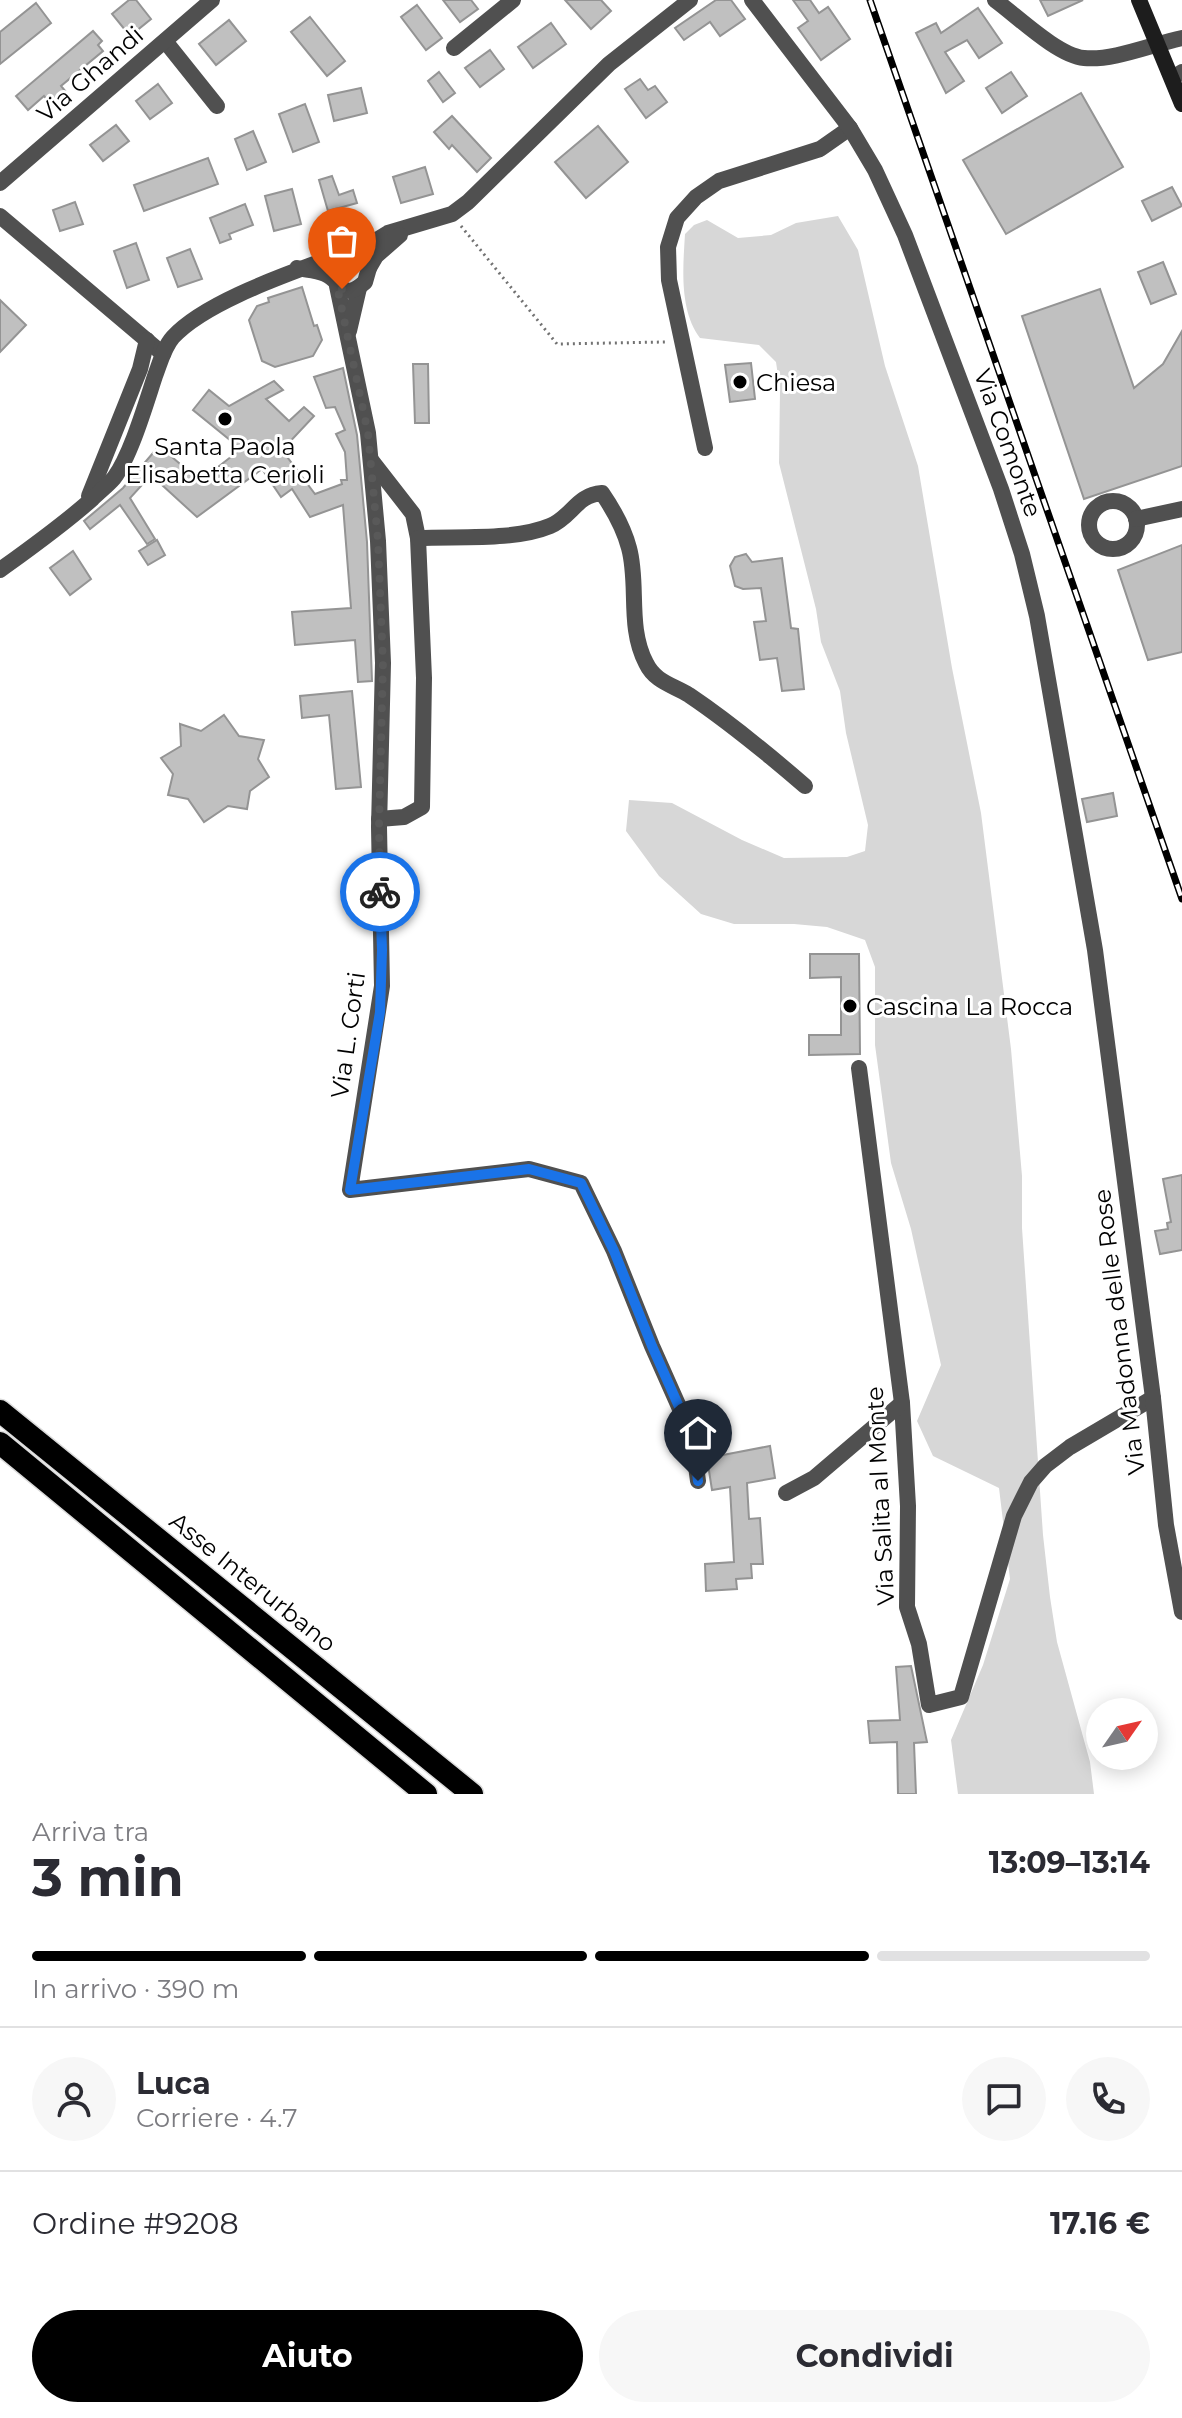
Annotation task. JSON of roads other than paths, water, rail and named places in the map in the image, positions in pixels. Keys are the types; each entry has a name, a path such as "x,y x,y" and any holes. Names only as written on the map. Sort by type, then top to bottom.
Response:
{"highway":[{"name":"Asse Interurbano","path":"0,1411 472,1794"},
{"path":"0,1443 426,1794"},
{"path":"220,1623 248,1658 410,1794"}],"main road":[{"path":"1139,0 1158,45 1177,75 1182,104"}],"street":[{"name":"Via Ghandi","path":"0,183 212,0"},
{"path":"454,48 513,0"},
{"path":"0,570 67,522 114,477 135,433 163,354 173,337 202,315 297,268 345,251 357,252 388,233 452,214 484,189 609,64 690,0"},
{"name":"Via Comonte","path":"752,0 850,128 875,170 905,235 1001,489 1022,554 1037,616 1095,950"},
{"path":"995,0 1077,57 1100,57 1182,38"},
{"path":"165,41 217,106"},
{"path":"705,448 669,280 668,247 677,218 696,197 719,181 820,149 850,128"},
{"path":"0,216 163,354"},
{"path":"297,268 351,290 359,288 365,282 376,256 396,237 415,226"},
{"path":"357,252 369,268"},
{"path":"334,281 331,263 337,256"},
{"name":"Via L. Corti","path":"334,281 368,433 378,541 383,663 379,819 381,999 350,1190 529,1169 581,1183 614,1251 692,1436 698,1481"},
{"name":"Via L. Corti","path":"348,333 359,288"},
{"path":"85,505 140,369 147,340"},
{"path":"371,460 413,514 418,538 424,678 422,807 404,817 379,819"},
{"path":"418,538 525,533 553,525 589,494 602,493 612,508 629,550 639,647 647,666 659,680 688,694 805,786"},
{"path":"1136,519 1182,509"},
{"name":"Via Madonna delle Rose","path":"1095,950 1153,1398 1166,1525 1182,1612"},
{"name":"Via Salita al Monte","path":"859,1068 902,1403 908,1506 907,1607 919,1644 929,1705 961,1697 1014,1516 1031,1482 1045,1466 1070,1447 1153,1398"},
{"path":"786,1493 814,1478 902,1403"}],"railway":[{"path":"870,0 1182,899"}],"place":[{"name":"Chiesa","path":"740,382"},
{"name":"Santa Paola Elisabetta Cerioli","path":"225,419"},
{"name":"Cascina La Rocca","path":"850,1006"}]}
